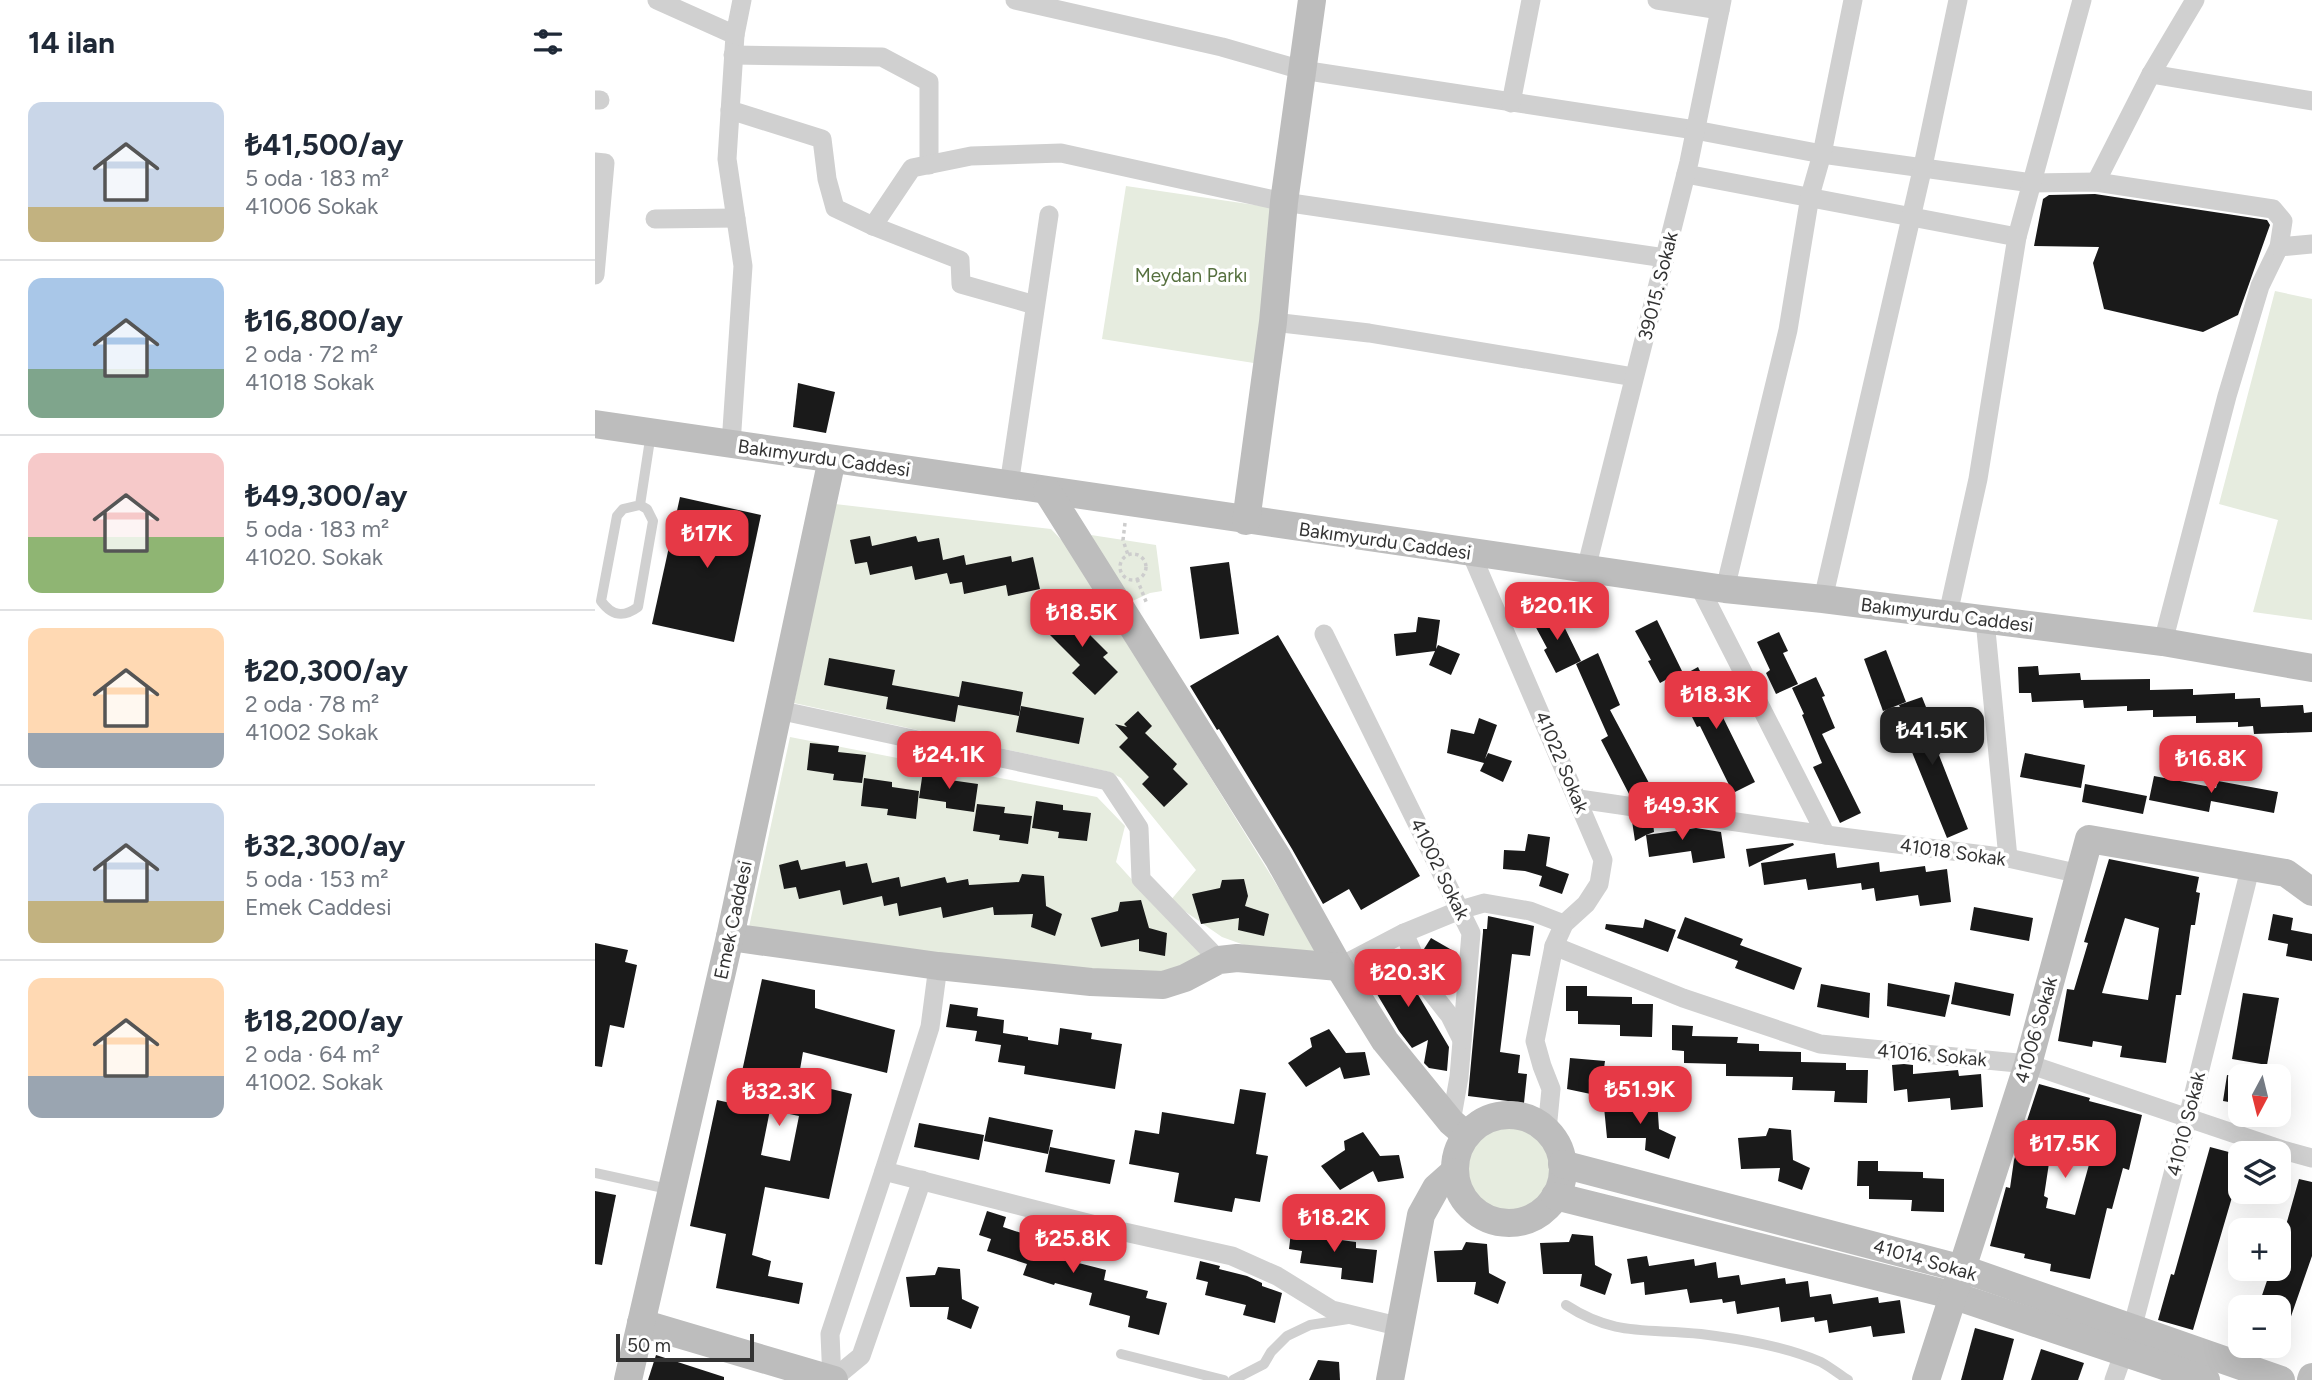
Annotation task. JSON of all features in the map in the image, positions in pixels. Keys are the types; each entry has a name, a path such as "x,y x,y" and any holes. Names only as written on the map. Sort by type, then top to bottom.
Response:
{"street":[{"path":"657,0 734,45 882,57 929,82 929,165"},
{"path":"731,444 743,266 727,159 734,45 742,0"},
{"path":"1016,0 1039,3 1222,47 1302,70 1695,130 1822,154 2032,183 2097,182 2273,209 2283,221 2279,247 2260,286 2227,396 2163,642"},
{"path":"1246,521 1273,322 1284,202 1312,0"},
{"path":"1511,103 1531,0"},
{"path":"1657,0 1721,5"},
{"path":"1826,835 1712,587 1788,330 1810,196 1822,154 1853,0"},
{"path":"1823,599 1923,166 1958,0"},
{"path":"1948,614 1978,479 2017,237 2082,0"},
{"path":"2097,182 2151,74 2195,0"},
{"name":"39015. Sokak","path":"1586,569 1686,174 1721,5"},
{"path":"2151,74 2312,101"},
{"path":"730,110 822,139 827,179 835,208 960,260 961,284 1035,305"},
{"path":"873,226 912,168 971,156 1061,153 1284,202 1665,258"},
{"path":"595,162 605,163 595,275"},
{"path":"1686,174 2017,237"},
{"path":"1009,485 1049,215"},
{"path":"655,219 736,218"},
{"path":"2279,247 2312,244"},
{"path":"1273,322 1369,333 1635,377"},
{"name":"Bakımyurdu Caddesi","path":"595,424 1712,587 2163,642 2312,668"},
{"name":"Emek Caddesi","path":"628,1380 730,937 832,459"},
{"path":"1047,491 1278,858 1339,967 1385,1041 1459,1129 1454,1172 1458,1190 1468,1206 1489,1220 1508,1224 1526,1221 1543,1212 1555,1196 1563,1175 1561,1151 1547,1130 1535,1121 1517,1115 1493,1116 1476,1125 1459,1129"},
{"name":"41022 Sokak","path":"1471,553 1603,860 1599,884 1586,904 1564,924 1554,946 1535,1041 1551,1089 1547,1130"},
{"path":"1985,620 2008,858"},
{"name":"41002 Sokak","path":"1324,634 1471,933 1462,1041 1459,1129"},
{"name":"Bakımyurdu Caddesi","path":"2259,660 2312,655"},
{"path":"779,710 1108,781 1139,828 1141,879 1219,960"},
{"name":"41018 Sokak","path":"1579,799 2008,858 2080,874"},
{"name":"41006 Sokak","path":"1926,1380 2028,1064 2089,839 2251,865"},
{"path":"2251,865 2286,873 2312,892"},
{"name":"41010 Sokak","path":"2114,1380 2128,1340 2189,1118 2251,865"},
{"path":"730,937 938,966 1091,982 1163,985 1185,978 1219,960 1237,958 1339,967 1404,933 1484,903 1530,911 1564,924"},
{"path":"1404,933 1428,988 1450,1016 1462,1041"},
{"name":"41016. Sokak","path":"1554,946 1683,998 1820,1044 2028,1064 2312,1158"},
{"path":"833,1380 830,1334 929,1027 938,966"},
{"name":"41014 Sokak","path":"1562,1164 1963,1269 2128,1340 2206,1380"},
{"path":"884,1171 1111,1229 1231,1256 1277,1276 1332,1310 1401,1327"},
{"path":"1390,1380 1421,1215 1436,1188 1454,1172"},
{"path":"833,1380 861,1356 922,1180"},
{"name":"41014 Sokak","path":"1555,1196 2281,1380"},
{"path":"641,1323 833,1380"}],"lane":[{"path":"639,505 651,433"},
{"path":"639,505 647,509 653,522 638,607 628,614 616,615 607,610 601,601 617,516 624,509 639,505"},
{"path":"595,1173 672,1189"},
{"path":"1566,1306 1586,1318 1624,1330 1700,1334 1769,1345 1822,1363 1848,1380"},
{"path":"1233,1380 1264,1364 1271,1352 1287,1336 1310,1325 1359,1317"},
{"path":"1121,1354 1224,1380"}],"path":[{"path":"1126,502 1123,540 1128,555"},
{"path":"1128,555 1137,555 1144,561 1146,570 1137,579 1125,578 1121,571 1120,564 1128,555"}],"green space":[{"name":"Meydan Parkı","path":"1126,186 1275,208 1260,364 1102,339"},
{"path":"2275,291 2312,299 2312,620 2253,612 2278,520 2219,504"},
{"path":"835,504 1051,529 1070,549 1323,964 1275,956 1222,937 1170,901 1196,870 1121,778 1110,772 794,703"},
{"path":"1091,535 1156,545 1162,591 1130,602"},
{"path":"790,737 1097,797 1125,826 1116,862 1165,916 1211,958 1199,968 1096,978 749,927"},
{"path":"1507,1125 1531,1132 1543,1144 1550,1168 1543,1192 1531,1204 1507,1211 1483,1204 1471,1192 1464,1168 1471,1144 1483,1132"}],"building":[{"path":"2095,194 2267,220 2270,225 2238,315 2203,332 2104,309 2093,263 2099,247 2034,246 2043,199 2049,195"},
{"path":"798,383 835,392 826,433 793,427"},
{"path":"680,497 761,515 734,642 652,624"},
{"path":"870,536 872,546 916,536 918,542 939,538 943,560 964,555 966,565 1011,556 1012,562 1033,557 1040,589 1008,596 1006,585 964,594 962,582 950,584 947,573 915,580 912,566 870,575 867,562 855,564 850,540"},
{"path":"1229,562 1239,634 1200,639 1190,567"},
{"path":"1068,599 1083,614 1076,621 1108,653 1103,657 1118,672 1095,695 1072,673 1080,665 1050,635 1059,626 1050,617"},
{"path":"1556,610 1581,661 1556,673 1533,622"},
{"path":"1418,617 1440,620 1436,649 1438,645 1460,654 1451,675 1429,665 1435,651 1396,656 1394,634 1416,632"},
{"path":"1657,620 1682,671 1660,683 1635,631"},
{"path":"1779,632 1788,651 1783,653 1798,684 1776,694 1766,673 1770,670 1757,642"},
{"path":"1278,635 1420,876 1361,910 1349,889 1323,904 1219,729 1217,730 1190,686"},
{"path":"1886,650 1906,702 1883,711 1864,659"},
{"path":"1598,653 1620,705 1610,710 1649,783 1629,794 1601,740 1608,736 1576,664"},
{"path":"829,658 895,670 892,685 959,697 962,681 1023,692 1019,716 958,705 955,722 886,709 888,697 824,685"},
{"path":"2038,666 2039,675 2080,673 2081,680 2150,679 2150,690 2193,689 2193,695 2235,693 2235,699 2260,698 2261,707 2303,705 2304,713 2312,712 2312,732 2254,734 2253,726 2238,727 2238,722 2196,723 2196,716 2153,717 2153,710 2127,711 2127,706 2084,708 2083,700 2032,702 2031,693 2019,693 2018,667"},
{"path":"1698,667 1755,782 1733,793 1700,726 1697,727 1686,705 1691,703 1678,678"},
{"path":"1816,677 1835,728 1822,734 1861,813 1840,823 1813,767 1822,763 1792,688"},
{"path":"1922,697 1930,717 1926,718 1937,750 1968,829 1947,838 1905,735 1911,733 1899,705"},
{"path":"1021,706 1084,718 1079,744 1016,732"},
{"path":"1138,711 1152,726 1145,733 1177,764 1173,769 1188,784 1164,807 1142,784 1149,777 1119,747 1128,738 1115,724 1127,727 1124,724"},
{"path":"1479,718 1497,725 1485,759 1488,753 1512,761 1503,782 1480,771 1484,763 1447,753 1451,729 1474,734"},
{"path":"810,743 839,746 838,752 866,755 862,783 833,780 834,774 807,770"},
{"path":"2025,753 2085,765 2081,788 2020,777"},
{"path":"923,771 951,775 950,780 978,784 974,812 946,808 946,802 919,798"},
{"path":"2154,776 2216,788 2218,781 2278,792 2274,813 2211,801 2209,812 2149,800"},
{"path":"864,778 892,782 892,787 919,791 916,819 887,815 888,809 861,806"},
{"path":"2085,784 2147,796 2143,814 2082,802"},
{"path":"1036,801 1063,805 1063,810 1091,813 1087,841 1058,838 1059,832 1032,828"},
{"path":"977,804 1005,807 1004,813 1032,816 1028,844 999,840 1000,835 973,831"},
{"path":"1632,821 1653,822 1654,832 1635,841"},
{"path":"1696,828 1721,832 1725,858 1693,863 1691,851 1649,857 1646,835"},
{"path":"1528,834 1550,837 1546,866 1569,874 1562,894 1539,886 1542,876 1503,869 1504,850 1525,851"},
{"path":"1794,845 1749,867 1746,849"},
{"path":"1835,853 1837,868 1879,862 1880,872 1925,866 1926,872 1947,869 1951,902 1920,906 1918,895 1876,901 1874,888 1862,890 1861,883 1808,890 1806,879 1764,885 1761,863"},
{"path":"2109,859 2199,877 2196,892 2200,893 2195,925 2191,925 2181,995 2176,995 2166,1063 2120,1057 2122,1046 2093,1041 2092,1047 2058,1041 2067,989 2074,990 2088,943 2084,942","holes":["2125,918 2159,928 2148,1000 2102,993"]},
{"path":"798,860 801,870 845,861 846,867 867,863 872,883 899,877 901,887 945,877 947,883 968,879 969,885 1019,882 1022,874 1044,876 1046,906 1062,914 1055,936 1031,927 1033,914 994,915 993,907 943,918 941,907 899,916 897,903 884,906 882,896 843,905 840,890 799,899 796,887 784,889 779,865"},
{"path":"1244,879 1248,896 1245,906 1269,914 1264,936 1238,930 1239,918 1201,924 1192,894 1220,888 1222,880"},
{"path":"1141,900 1149,928 1167,933 1165,956 1139,951 1139,939 1101,947 1091,918 1118,911 1120,902"},
{"path":"1974,907 2033,918 2029,941 1970,930"},
{"path":"2273,914 2293,918 2291,930 2312,934 2312,961 2286,956 2288,944 2268,940"},
{"path":"1488,916 1534,926 1530,956 1512,954 1500,1052 1520,1055 1518,1073 1527,1074 1524,1103 1468,1096 1483,929 1487,929"},
{"path":"1685,917 1743,939 1740,945 1802,968 1794,990 1735,968 1738,961 1677,938"},
{"path":"1645,919 1676,930 1668,952 1605,929 1606,924 1643,928"},
{"path":"1431,938 1457,953 1456,960 1441,985 1424,949"},
{"path":"595,943 628,950 625,962 637,965 624,1028 610,1025 602,1067 595,1066"},
{"path":"1395,951 1449,1047 1447,1071 1429,1068 1424,1063 1428,1040 1412,1048 1362,969"},
{"path":"762,979 815,990 815,1008 895,1030 887,1073 803,1052 798,1081 852,1094 829,1199 765,1187 752,1255 771,1261 768,1276 803,1283 799,1304 716,1288 726,1234 690,1226 717,1100 735,1104","holes":["770,1110 799,1116 790,1161 761,1155"]},
{"path":"1955,982 2014,994 2010,1016 1951,1004"},
{"path":"1888,983 1950,995 1945,1017 1887,1006"},
{"path":"1821,984 1870,993 1869,1018 1817,1007"},
{"path":"1566,986 1587,986 1587,996 1632,997 1632,1004 1653,1004 1652,1037 1620,1036 1620,1025 1578,1024 1578,1011 1566,1011"},
{"path":"2243,993 2279,998 2267,1064 2232,1059"},
{"path":"950,1004 978,1008 977,1016 1004,1020 1003,1033 1028,1037 1028,1040 1058,1045 1060,1028 1092,1033 1091,1039 1122,1044 1115,1089 1024,1074 1025,1066 998,1062 1001,1045 975,1041 977,1031 946,1027"},
{"path":"1672,1025 1693,1026 1692,1036 1738,1037 1737,1043 1759,1044 1759,1051 1801,1052 1801,1062 1846,1063 1846,1070 1868,1070 1867,1103 1834,1102 1835,1091 1792,1090 1793,1077 1726,1076 1726,1064 1684,1063 1684,1051 1672,1050"},
{"path":"1329,1029 1346,1053 1365,1052 1370,1075 1344,1079 1340,1067 1306,1087 1288,1063 1312,1047 1310,1038"},
{"path":"1570,1058 1605,1061 1600,1096 1567,1089"},
{"path":"1892,1065 1913,1065 1913,1074 1958,1070 1959,1076 1981,1074 1983,1107 1951,1110 1950,1098 1908,1102 1907,1089 1894,1091"},
{"path":"2227,1075 2228,1075 2228,1102 2223,1101"},
{"path":"2039,1084 2142,1115 2129,1170 2123,1168 2112,1209 2107,1208 2090,1279 2050,1271 2051,1264 2024,1258 2025,1254 1990,1246 2006,1187 2010,1188 2014,1160","holes":["2053,1137 2087,1146 2084,1159 2090,1161 2075,1215 2046,1208 2048,1198 2044,1196"]},
{"path":"1240,1089 1266,1093 1256,1154 1268,1156 1260,1202 1235,1198 1232,1212 1174,1202 1179,1173 1129,1164 1135,1130 1159,1134 1162,1112 1234,1124"},
{"path":"1636,1097 1657,1099 1659,1129 1676,1137 1669,1159 1645,1150 1646,1138 1607,1138 1604,1107 1632,1106"},
{"path":"989,1117 1053,1130 1048,1154 984,1141"},
{"path":"919,1123 984,1135 979,1160 914,1147"},
{"path":"1769,1128 1791,1130 1793,1160 1810,1168 1802,1190 1778,1181 1780,1168 1741,1169 1738,1138 1766,1136"},
{"path":"1363,1132 1380,1156 1399,1155 1404,1178 1378,1182 1373,1171 1340,1190 1321,1166 1345,1150 1344,1141"},
{"path":"1050,1147 1115,1160 1110,1184 1045,1172"},
{"path":"2210,1147 2228,1152 2230,1204 2193,1330 2158,1320 2171,1274 2174,1275"},
{"path":"1858,1161 1878,1161 1878,1171 1923,1172 1923,1178 1944,1179 1944,1212 1911,1211 1912,1200 1869,1199 1869,1186 1857,1186"},
{"path":"2299,1179 2312,1182 2312,1256 2291,1316 2291,1295 2262,1295 2267,1281 2291,1281 2291,1218 2288,1218"},
{"path":"595,1191 616,1195 602,1265 595,1264"},
{"path":"987,1211 1006,1217 1003,1227 1046,1241 1044,1247 1064,1254 1063,1259 1106,1270 1104,1280 1148,1291 1146,1298 1167,1303 1159,1335 1128,1327 1130,1316 1089,1305 1092,1293 1023,1275 1027,1264 987,1251 991,1239 979,1235"},
{"path":"1292,1224 1312,1226 1311,1236 1356,1242 1356,1248 1377,1250 1373,1283 1341,1279 1342,1268 1300,1263 1302,1251 1289,1249"},
{"path":"1572,1234 1593,1236 1595,1265 1612,1274 1605,1295 1580,1286 1582,1274 1543,1274 1540,1243 1569,1242"},
{"path":"1466,1242 1487,1244 1489,1273 1506,1282 1498,1304 1474,1294 1476,1282 1437,1282 1434,1251 1462,1250"},
{"path":"1647,1256 1649,1266 1694,1259 1695,1266 1716,1262 1718,1278 1739,1275 1741,1285 1785,1278 1786,1284 1808,1281 1810,1297 1831,1294 1833,1304 1878,1297 1879,1303 1900,1300 1905,1333 1873,1337 1871,1326 1829,1333 1827,1320 1815,1322 1814,1317 1781,1322 1779,1307 1737,1314 1735,1301 1723,1303 1722,1299 1690,1303 1687,1289 1645,1295 1644,1282 1631,1284 1627,1259"},
{"path":"1200,1261 1247,1276 1262,1283 1262,1286 1282,1293 1275,1323 1243,1315 1246,1305 1205,1295 1208,1282 1196,1279"},
{"path":"938,1267 960,1269 962,1299 979,1307 971,1329 947,1319 949,1307 910,1307 906,1277 935,1275"},
{"path":"1975,1328 2014,1339 2003,1380 1961,1380"},
{"path":"2041,1349 2084,1363 2078,1380 2031,1380"},
{"path":"656,1355 724,1377 724,1380 648,1380"},
{"path":"1318,1360 1339,1362 1340,1380 1309,1380"}]}
